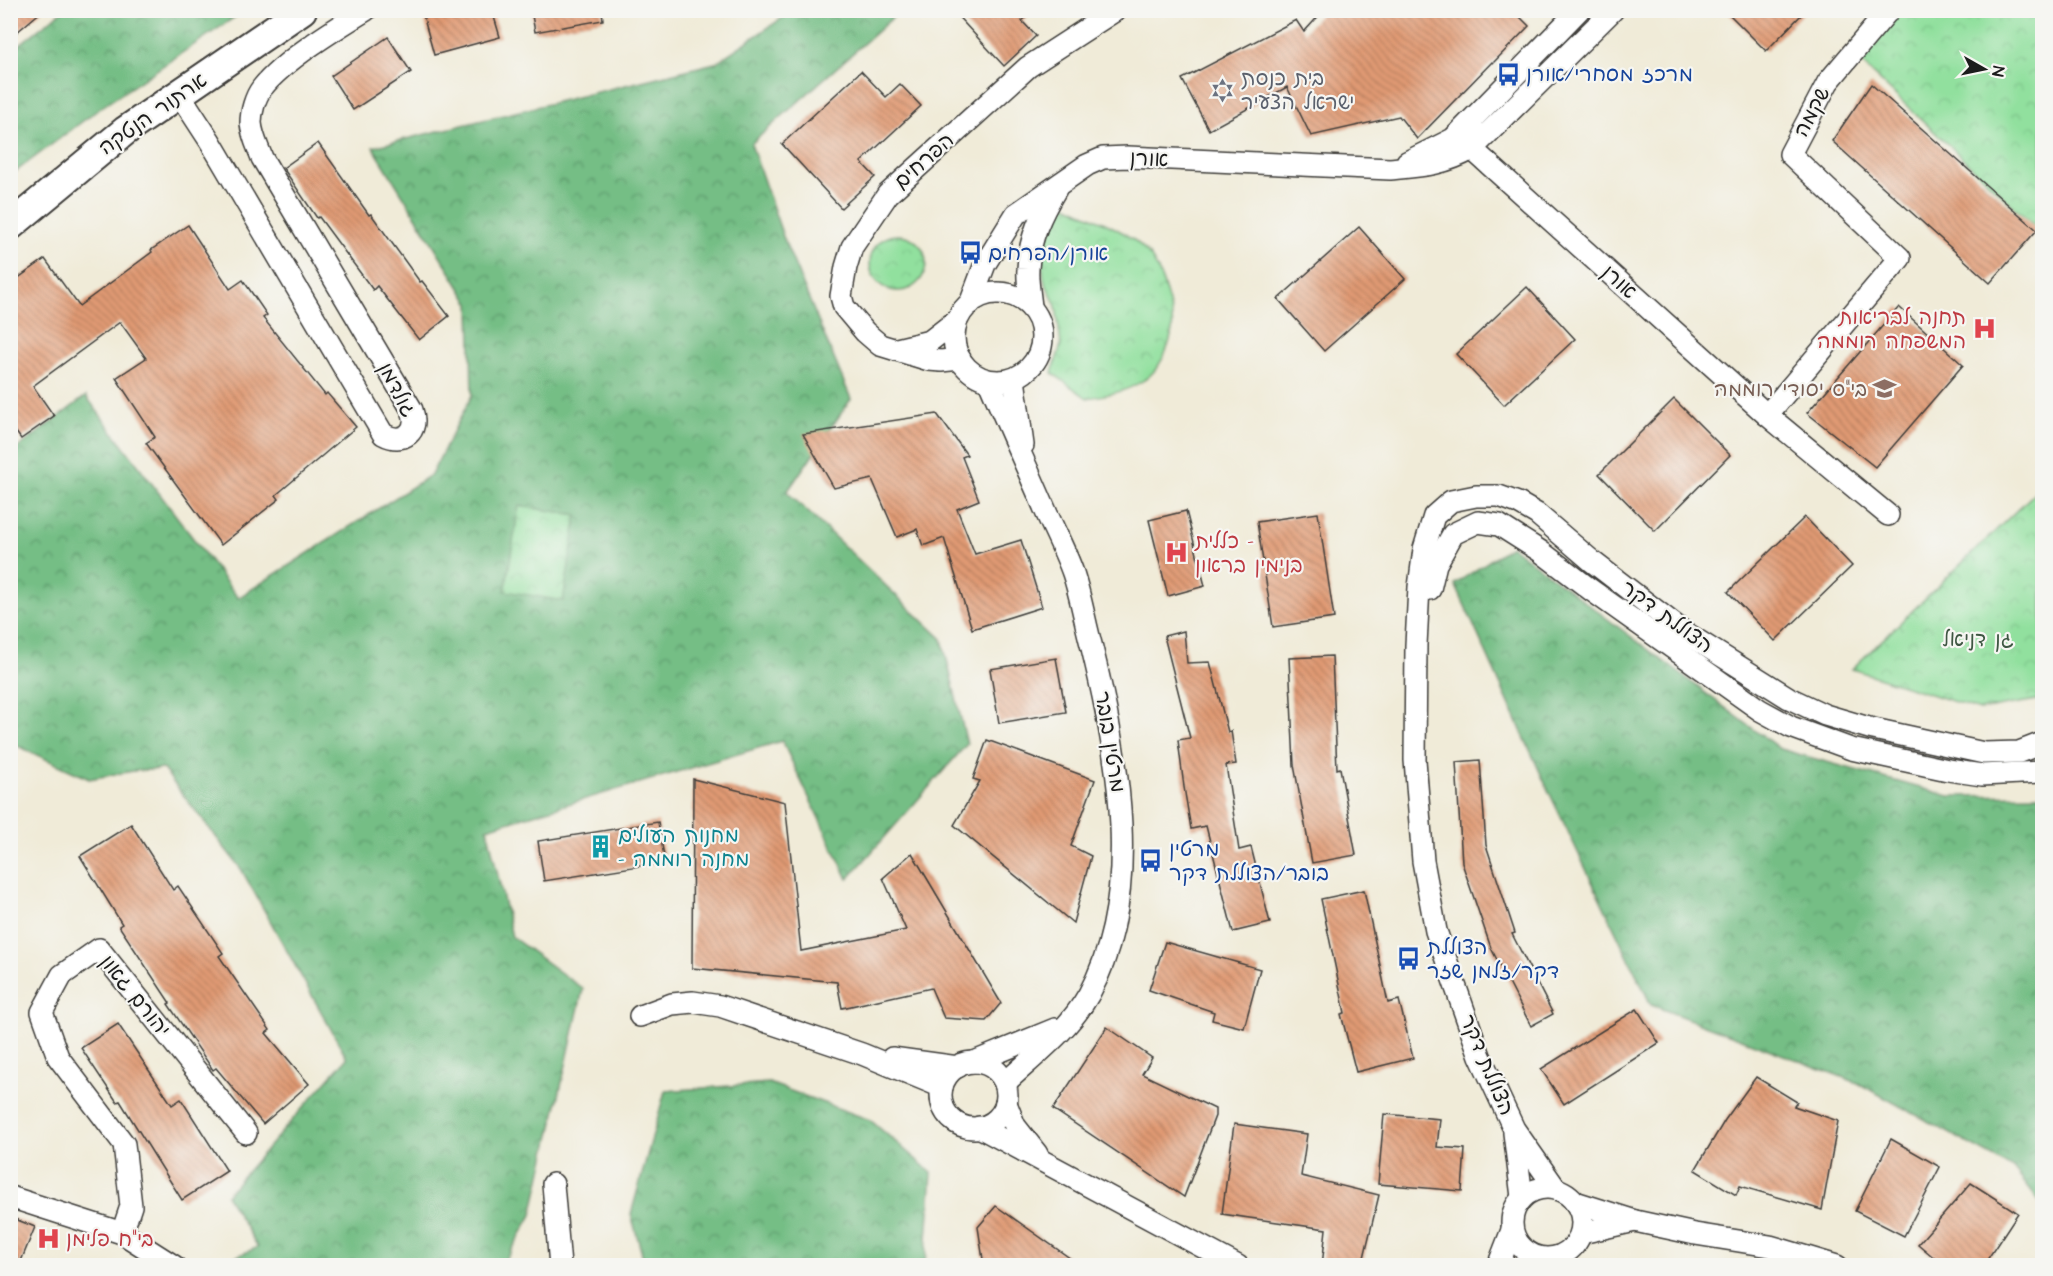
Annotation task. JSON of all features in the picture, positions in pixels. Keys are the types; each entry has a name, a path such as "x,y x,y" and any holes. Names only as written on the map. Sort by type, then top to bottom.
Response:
{"street":[{"name":"ארתור הנטקה","path":"10,226 125,131 302,10"},
{"name":"גולדמן","path":"180,95 210,141 383,434 390,438 405,437 414,425 415,417 412,410 262,158 254,139 251,123 254,105 260,90 280,69 366,10"},
{"name":"הפרחים","path":"960,359 928,360 880,345 865,332 844,307 842,296 846,267 852,247 888,194 1028,67 1116,10"},
{"name":"אורן","path":"1390,170 1453,139 1579,10"},
{"name":"אורן","path":"964,312 985,264 1016,214 1087,165 1103,158 1390,170 1432,165 1455,159 1472,149 1613,10"},
{"name":"שקמה","path":"1767,415 1900,258 1790,154 1828,82 1889,10"},
{"path":"1472,121 1470,138 1472,149"},
{"name":"אורן","path":"1472,149 1767,415 1888,515"},
{"name":"אורן","path":"1031,307 1028,269 1033,233 1041,213 1059,183"},
{"path":"897,349 930,341 977,298 992,293 1006,294 1019,298 1031,307 1040,324 1042,343 1034,363 1025,373 1002,382 977,377 960,359 954,340 964,312"},
{"name":"מרטין בובר","path":"1014,379 1025,463"},
{"name":"מרטין בובר","path":"989,381 1073,573 1101,683 1114,751 1119,791 1122,855 1117,903 1109,943 1089,995 1069,1023 1005,1093"},
{"name":"הצוללת דקר","path":"1556,1189 1514,1130 1480,1056 1436,931 1423,861 1415,760 1416,645 1424,549 1434,516 1451,501 1476,496 1499,496 1518,503 1537,514 1593,562 1684,632 1790,698 1825,715 1869,728 1984,753 2019,752 2043,743"},
{"name":"הצוללת דקר","path":"1416,645 1436,564 1453,534 1478,522 1498,525 1540,551 1760,710 1791,727 1851,749 1948,770 1982,775 2043,772"},
{"name":"יהורם גאון","path":"122,1233 131,1206 124,1144 58,1057 42,1012 62,975 99,949 246,1133"},
{"path":"640,1016 672,1004 693,1002 720,1006 862,1054 942,1087"},
{"path":"1069,1023 966,1064 947,1076 942,1087 943,1103 952,1119 969,1127 979,1128 1238,1266"},
{"path":"862,1054 966,1064 984,1063 993,1068 1000,1074 1015,1126 1045,1164"},
{"path":"979,1128 996,1120 1005,1093"},
{"name":"הצוללת דקר","path":"1514,1130 1522,1197"},
{"path":"553,1184 560,1266"},
{"path":"1544,1188 1556,1189 1566,1193 1575,1202 1580,1211 1581,1233 1576,1244 1568,1252 1557,1258 1541,1262 1523,1250 1516,1241 1512,1230 1512,1218 1515,1207 1522,1197 1544,1188"},
{"path":"10,1197 122,1233 174,1266"},
{"path":"1575,1202 1635,1221 1695,1234 1770,1246 1837,1266"},
{"path":"1581,1233 1635,1221"},
{"path":"1498,1266 1512,1230"}],"green space":[{"path":"62,11 244,11 99,109 11,175 11,51"},
{"path":"793,11 900,11 751,144 785,242 851,399 787,492 942,639 967,744 848,879 782,741 487,828 512,937 583,989 532,1215 503,1265 232,1265 228,1260 258,1247 226,1195 347,1058 241,869 163,769 133,771 89,779 11,743 11,453 86,396 238,598 431,475 472,395 470,304 373,147 715,63"},
{"path":"1899,11 2042,11 2042,233 1856,58"},
{"path":"1061,202 1121,231 1142,247 1158,271 1171,313 1172,330 1169,344 1154,371 1144,380 1130,387 1102,396 1087,398 1052,373 1061,345 1056,306 1044,280 1042,264 1049,217"},
{"path":"898,235 909,237 918,243 924,252 926,263 924,274 918,283 909,289 898,291 887,289 878,283 872,274 870,263 872,252 878,243 887,237"},
{"name":"גן דניאל","path":"2042,486 2042,699 1980,710 1852,669"},
{"path":"519,506 577,515 563,601 505,591"},
{"path":"1511,546 1780,749 1949,796 2042,795 2042,1205 2013,1168 1858,1083 1651,1005 1548,790 1455,584"},
{"path":"769,1083 870,1120 932,1173 925,1265 645,1265 631,1214 665,1091"}],"building":[{"path":"10,10 43,10 10,38"},
{"path":"438,10 492,10 500,37 434,55 423,15"},
{"path":"531,10 602,10 603,20 535,32"},
{"path":"952,10 1034,10 1022,21 1036,36 1004,66"},
{"path":"1324,10 1513,10 1529,26 1417,139 1399,116 1311,136 1287,87 1209,130 1182,79 1296,20 1304,32"},
{"path":"1725,10 1806,10 1766,51"},
{"path":"388,37 411,72 353,110 331,76"},
{"path":"861,71 886,97 900,84 921,106 861,162 875,177 841,208 782,144"},
{"path":"1871,84 2037,230 1990,283 1832,141"},
{"path":"318,143 369,215 371,214 420,282 422,281 449,316 419,340 377,286 373,290 319,217 317,218 283,168"},
{"path":"188,225 230,289 243,280 267,315 263,318 325,395 327,393 356,427 276,495 279,499 221,545 146,443 155,437 116,378 146,358 120,322 33,386 54,416 21,439 10,424 10,284 45,259 79,306 152,252 151,250"},
{"path":"1359,227 1405,279 1324,351 1278,299"},
{"path":"1527,287 1575,339 1504,405 1456,354"},
{"name":"בי\"ס יסודי רוממה","path":"1899,307 1963,365 1875,467 1807,413"},
{"path":"1674,399 1730,455 1655,531 1599,474"},
{"path":"937,414 967,455 962,457 979,500 957,509 975,554 1021,540 1042,607 972,629 944,538 923,546 917,529 897,537 872,479 834,488 803,434"},
{"name":"כללית - בנימין בראון","path":"1186,511 1205,586 1168,596 1149,520"},
{"path":"1318,513 1334,618 1273,627 1257,522"},
{"path":"1805,517 1852,566 1775,641 1728,592"},
{"path":"1184,631 1187,663 1210,662 1228,732 1231,731 1236,764 1226,765 1239,850 1251,847 1270,923 1233,932 1206,826 1191,829 1184,787 1178,740 1190,738 1164,636"},
{"path":"1332,656 1337,769 1340,768 1356,855 1312,863 1294,765 1289,658"},
{"path":"1056,658 1066,712 999,723 990,669"},
{"path":"987,740 1095,780 1071,846 1091,856 1073,923 954,825 980,781 973,779"},
{"path":"1480,760 1486,845 1515,933 1512,934 1553,1014 1531,1026 1491,948 1462,863 1456,762"},
{"path":"693,779 785,802 801,951 906,930 883,878 912,853 1001,1003 986,1021 944,1018 931,988 842,1008 837,982 692,968"},
{"name":"מחנות העולים - מחנה רוממה","path":"658,822 665,862 544,881 538,841"},
{"path":"131,824 173,890 178,886 223,953 219,956 270,1030 266,1033 309,1084 263,1124 216,1068 213,1070 119,926 122,924 80,856"},
{"path":"1364,890 1388,1003 1399,1000 1413,1058 1356,1072 1341,1014 1345,1013 1321,899"},
{"path":"1165,942 1260,969 1244,1028 1212,1020 1214,1012 1149,990"},
{"path":"1637,1009 1659,1043 1564,1104 1541,1069"},
{"path":"118,1024 172,1105 181,1099 227,1171 182,1200 120,1101 117,1102 81,1048"},
{"path":"1107,1027 1152,1058 1142,1074 1215,1109 1215,1116 1184,1197 1053,1109"},
{"path":"1756,1077 1797,1102 1794,1106 1838,1121 1822,1210 1740,1186 1736,1195 1695,1170 1725,1120"},
{"path":"1384,1114 1440,1119 1437,1147 1465,1149 1462,1191 1378,1184"},
{"path":"1234,1124 1307,1134 1301,1176 1379,1195 1362,1266 1322,1266 1326,1229 1222,1214"},
{"path":"1891,1139 1940,1167 1904,1236 1855,1211"},
{"path":"1971,1183 2018,1213 1983,1266 1944,1266 1918,1244"},
{"path":"996,1206 1081,1266 984,1266 978,1227"},
{"path":"10,1217 35,1227 19,1266 10,1266"}],"place":[{"name":"מרכז מסחרי/אורן","path":"1508,74"},
{"name":"בית כנסת ישראל הצעיר","path":"1223,90"},
{"name":"אורן/הפרחים","path":"970,253"},
{"name":"תחנה לבריאות המשפחה רוממה","path":"1984,329"},
{"name":"בי\"ס יסודי רוממה","path":"1885,389"},
{"name":"כללית - בנימין בראון","path":"1177,553"},
{"name":"מחנות העולים - מחנה רוממה","path":"600,847"},
{"name":"מרטין בובר/הצוללת דקר","path":"1151,861"},
{"name":"הצוללת דקר/זלמן שזר","path":"1409,959"},
{"name":"בי\"ח פלימן","path":"48,1239"}]}
